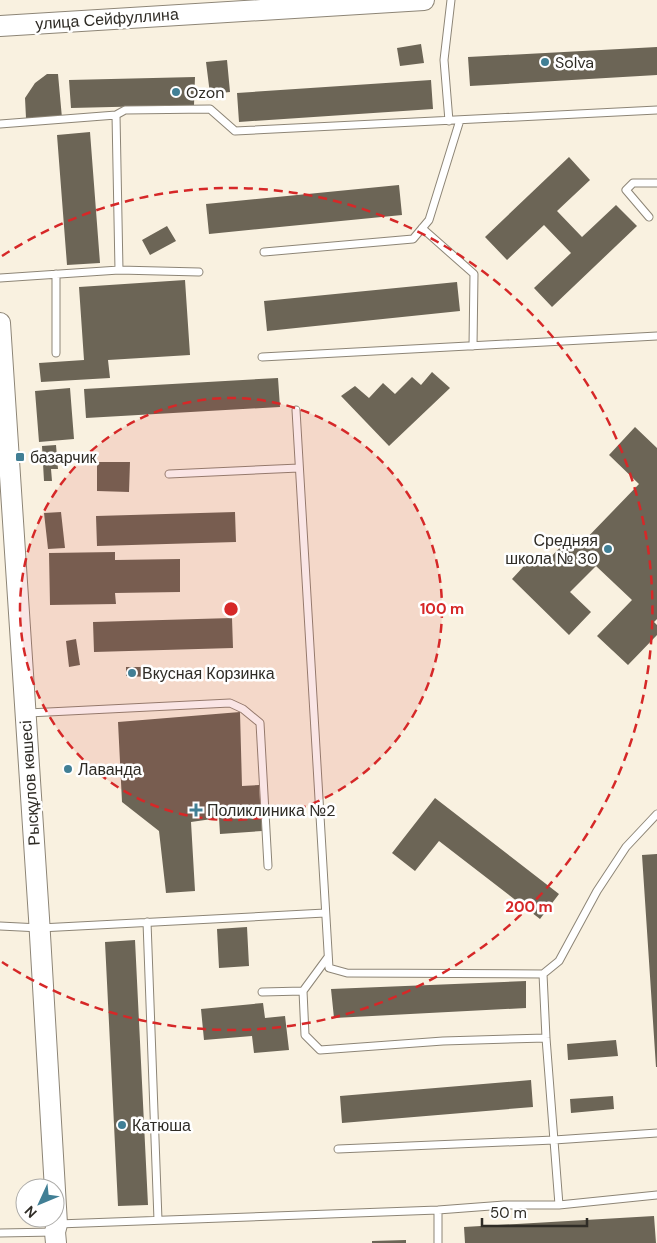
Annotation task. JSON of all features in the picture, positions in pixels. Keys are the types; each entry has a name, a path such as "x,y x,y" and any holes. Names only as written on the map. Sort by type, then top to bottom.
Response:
{"street":[{"name":"улица Сейфуллина","path":"0,26 255,7 424,0"},
{"name":"Рысқұлов көшесі","path":"0,323 5,477 25,714 40,928 56,1233"}],"lane":[{"path":"449,121 444,60 451,0"},
{"path":"0,124 116,115 125,110 210,109 235,131 657,110"},
{"path":"116,115 119,270"},
{"path":"264,252 413,239 429,220 460,120"},
{"path":"649,218 626,190 633,183 657,183"},
{"path":"422,228 474,274 473,346"},
{"path":"0,278 119,270 199,272"},
{"path":"56,274 56,353"},
{"path":"262,357 657,336"},
{"path":"296,410 329,968 347,974 543,974 559,961 597,891 626,848 657,814"},
{"path":"169,474 299,468"},
{"path":"25,714 230,703 243,709 260,723 268,866"},
{"path":"0,926 40,928 325,913"},
{"path":"147,922 158,1220"},
{"path":"328,957 303,991 305,1035 320,1050 443,1040 546,1038"},
{"path":"543,974 559,1205"},
{"path":"262,992 303,991"},
{"path":"338,1149 554,1140 657,1133"},
{"path":"0,1233 56,1233 158,1220 438,1210 504,1204 559,1205 657,1195"},
{"path":"438,1210 438,1243"}],"building":[{"path":"421,44 424,63 400,66 397,48"},
{"path":"657,47 657,75 470,86 468,57"},
{"path":"227,60 230,92 210,94 206,62"},
{"path":"47,74 58,74 62,118 26,118 25,98 35,83"},
{"path":"195,77 194,105 71,108 69,80"},
{"path":"431,80 433,109 239,122 237,93"},
{"path":"90,132 100,263 67,265 57,135"},
{"path":"569,157 590,180 557,211 582,237 616,205 637,226 552,307 534,288 571,253 544,225 507,260 485,237"},
{"path":"399,185 402,215 209,234 206,204"},
{"path":"167,226 176,241 150,255 142,240"},
{"path":"185,280 190,355 108,360 110,378 41,382 39,363 84,360 79,287"},
{"path":"457,282 460,311 267,331 264,301"},
{"path":"432,372 450,388 389,446 341,396 355,386 369,398 383,383 395,394 412,377 421,385"},
{"path":"278,378 280,407 86,418 84,389"},
{"path":"70,388 74,439 39,442 35,391"},
{"name":"Средняя школа № 30","path":"635,427 657,448 657,619 654,622 657,625 657,635 628,665 597,636 632,600 596,566 570,592 591,612 569,635 512,579 535,554 545,563 573,534 582,543 639,484 609,455"},
{"path":"56,445 58,469 51,469 52,481 44,481 42,446"},
{"path":"97,462 130,462 129,492 97,491"},
{"path":"61,512 65,548 48,549 44,513"},
{"path":"235,512 236,542 97,546 96,516"},
{"path":"115,552 115,560 180,559 180,592 115,593 116,604 50,605 49,553"},
{"path":"232,618 233,648 94,652 93,622"},
{"path":"76,639 80,665 69,667 66,641"},
{"path":"126,667 148,667 148,677 126,676"},
{"name":"Поликлиника №2","path":"240,712 242,786 259,785 262,831 220,834 219,818 191,822 195,891 166,893 159,831 122,802 118,722"},
{"path":"435,798 559,894 540,919 439,841 415,871 392,853"},
{"path":"657,854 657,1067 656,1067 642,855"},
{"path":"247,927 249,966 219,968 217,929"},
{"path":"135,940 148,1205 118,1206 105,942"},
{"path":"526,981 526,1008 334,1018 331,989"},
{"path":"263,1003 265,1018 285,1016 289,1050 254,1053 252,1036 204,1040 201,1009"},
{"path":"616,1040 618,1056 568,1060 567,1044"},
{"path":"531,1080 533,1107 342,1123 340,1096"},
{"path":"613,1096 614,1109 571,1113 570,1099"},
{"path":"654,1216 656,1243 465,1243 464,1227"},
{"path":"406,1240 406,1243 372,1243 372,1241"}],"place":[{"name":"Solva","path":"545,62"},
{"name":"Ozon","path":"176,92"},
{"name":"базарчик","path":"20,457"},
{"name":"Средняя школа № 30","path":"608,549"},
{"name":"Вкусная Корзинка","path":"132,673"},
{"name":"Лаванда","path":"68,769"},
{"name":"Поликлиника №2","path":"196,810"},
{"name":"Катюша","path":"122,1125"}]}
